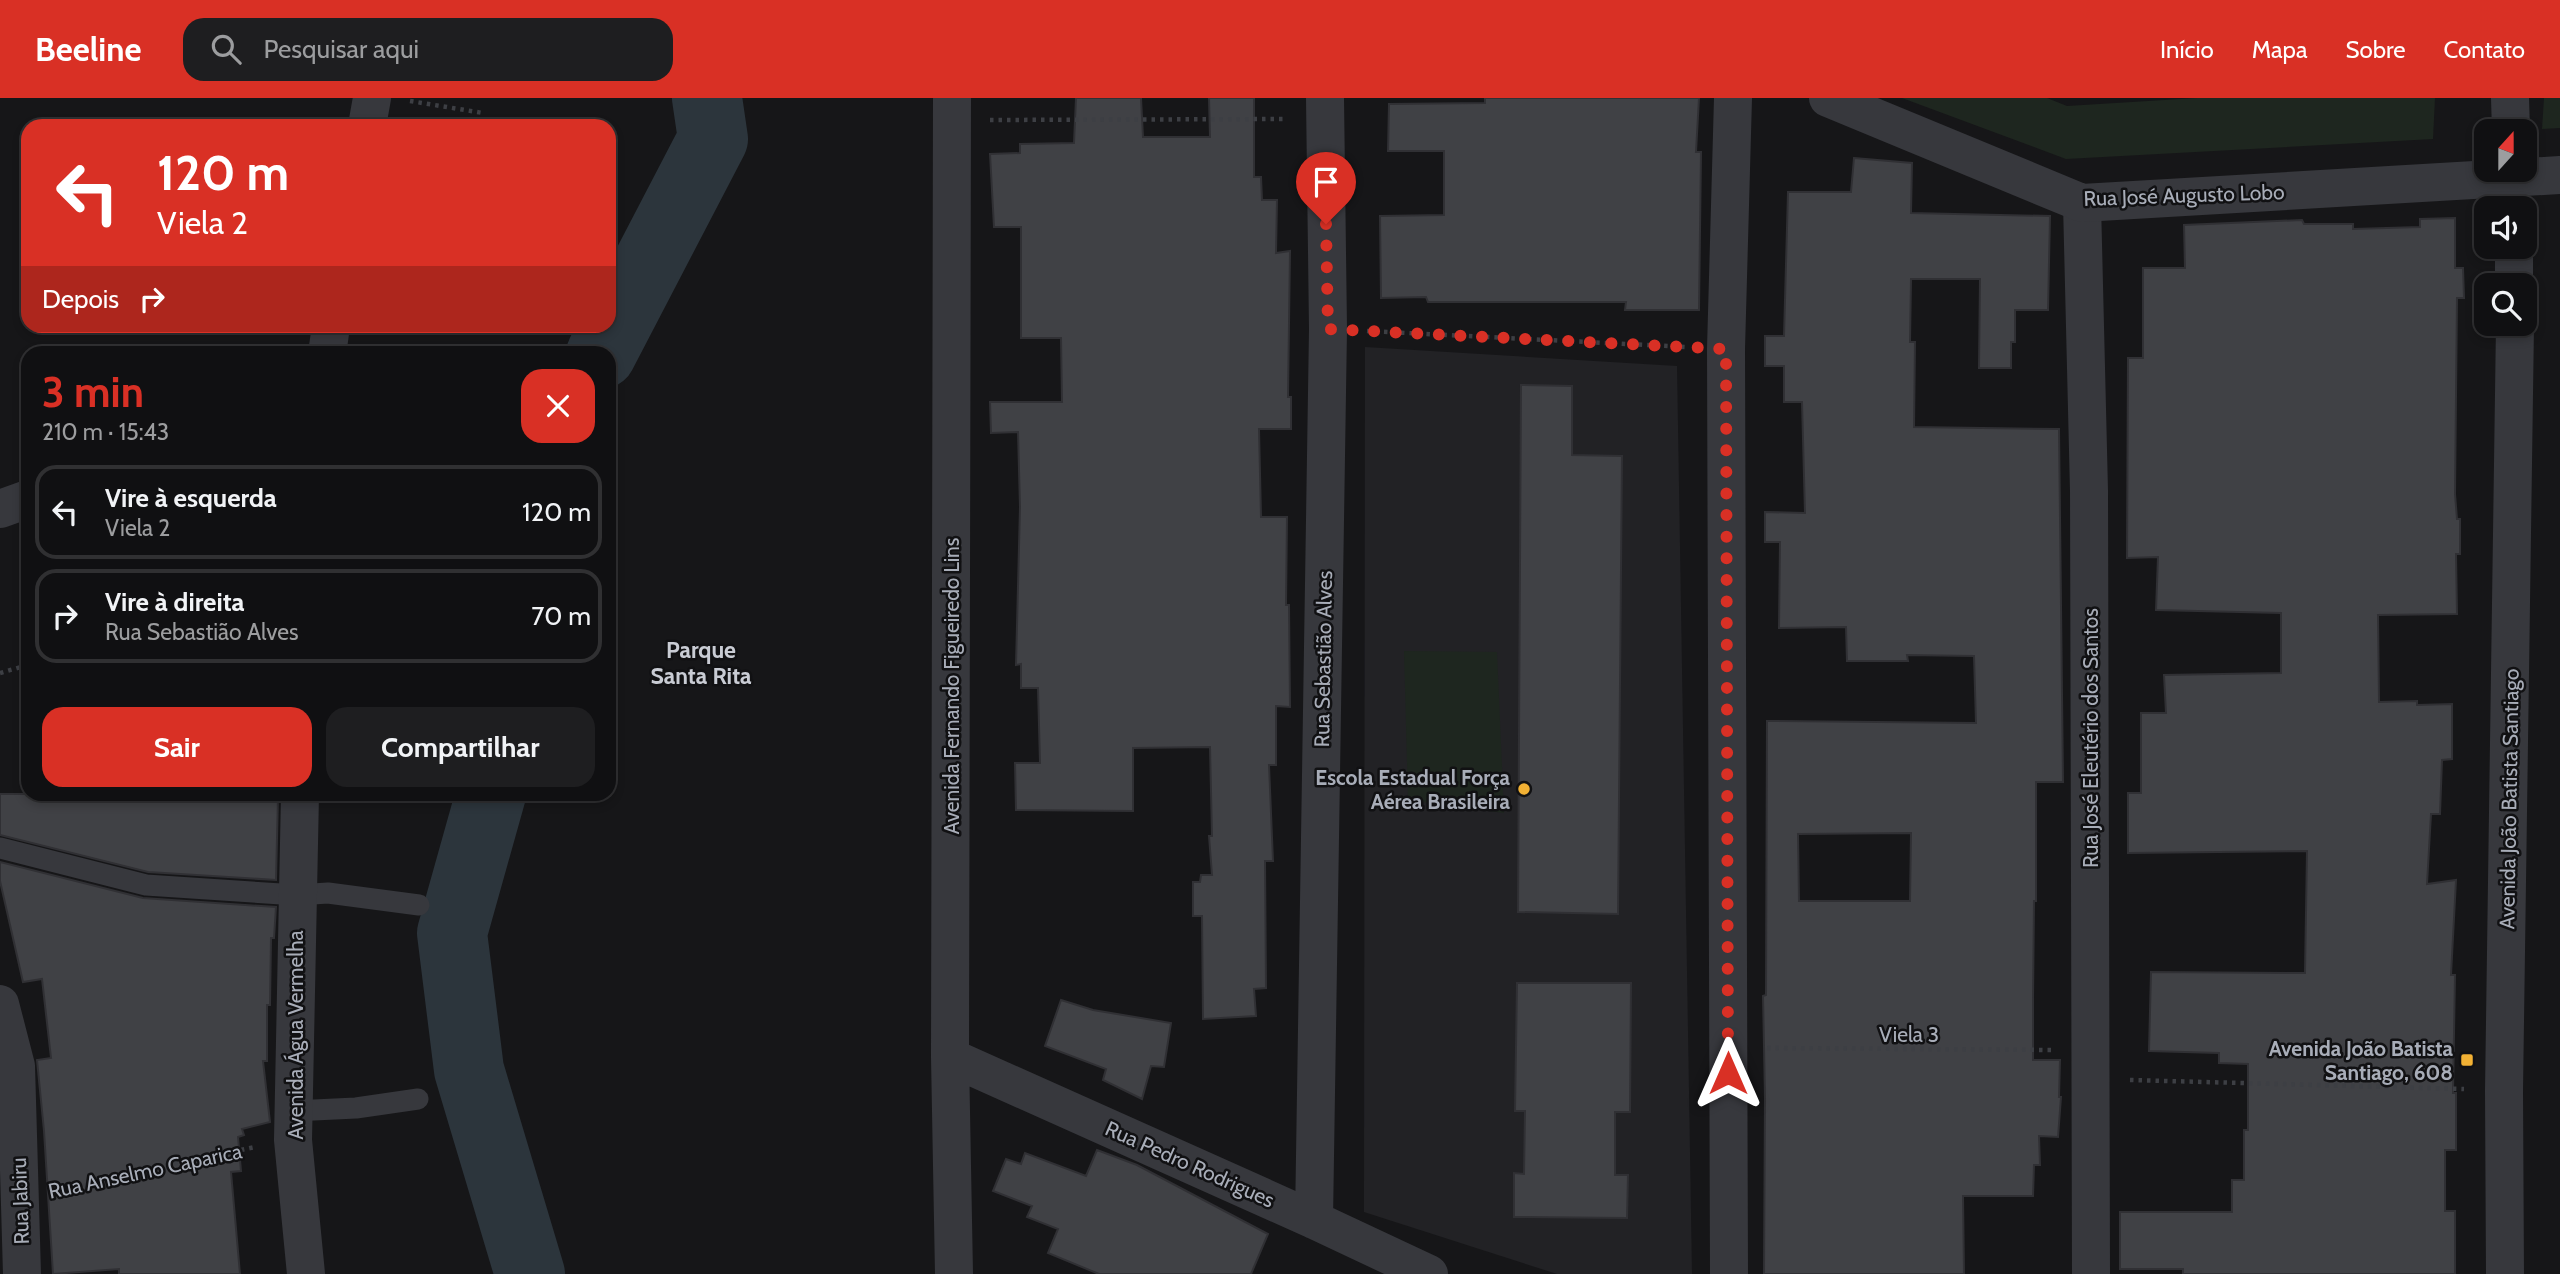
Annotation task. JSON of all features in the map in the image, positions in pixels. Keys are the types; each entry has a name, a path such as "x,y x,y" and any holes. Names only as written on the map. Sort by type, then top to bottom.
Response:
{"street":[{"path":"1729,1274 1726,349 1733,98"},
{"name":"Rua José Augusto Lobo","path":"1828,98 2082,203 2513,186 2560,175"},
{"path":"2510,98 2511,119"},
{"path":"373,119 389,99"},
{"name":"Rua Sebastião Alves","path":"1314,1220 1328,329 1324,108"},
{"name":"Avenida Fernando Figueiredo Lins","path":"952,109 950,1057 954,1274"},
{"name":"Rua José Eleutério dos Santos","path":"2082,203 2089,491 2091,1274"},
{"name":"Avenida João Batista Santiago","path":"2505,1274 2504,1091 2515,336"},
{"path":"0,509 21,502"},
{"name":"Avenida Água Vermelha","path":"300,801 293,1125 306,1274"},
{"name":"Rua Jabiru","path":"0,1004 16,1066 10,1191 22,1274"},
{"name":"Rua Pedro Rodrigues","path":"950,1057 1429,1274"}],"lane":[{"path":"0,848 146,886 296,895 328,893 419,905"},
{"path":"293,1125 356,1108 418,1099"}],"path":[{"path":"389,99 483,113"},
{"path":"952,109 1324,108"},
{"path":"1328,329 1726,349"},
{"path":"0,673 21,667"},
{"name":"Viela 3","path":"1728,1048 2090,1065 2504,1091"},
{"name":"Rua Anselmo Caparica","path":"10,1191 48,1194 93,1184 100,1179 293,1125"}],"shaded area":[{"path":"1902,98 2047,98 2067,106 2197,98 2435,98 2433,139 2066,159"},
{"path":"2544,98 2560,98 2560,128 2542,129"},
{"name":"Escola Estadual Força Aérea Brasileira","path":"1365,347 1677,366 1692,1274 1557,1274 1364,1212"},
{"path":"1404,651 1497,652 1504,813 1408,800"}],"building":[{"path":"1076,98 1141,98 1143,137 1210,137 1209,98 1254,98 1254,177 1261,177 1262,200 1277,200 1276,253 1290,251 1288,397 1291,397 1291,429 1259,429 1261,517 1287,517 1286,605 1289,605 1290,707 1276,706 1276,765 1269,765 1273,861 1265,861 1266,988 1254,989 1256,1016 1203,1019 1202,916 1193,916 1193,882 1200,882 1201,875 1212,875 1209,836 1212,836 1210,747 1133,748 1133,811 1016,810 1015,763 1040,763 1038,688 1021,688 1021,664 1016,665 1020,507 1018,432 991,433 990,402 1062,402 1061,338 1021,338 1021,227 994,227 990,154 1020,153 1020,144 1074,143"},
{"path":"1485,98 1699,98 1696,152 1701,152 1699,310 1625,310 1626,302 1428,302 1426,297 1381,298 1380,216 1444,215 1444,151 1388,151 1389,104 1485,103"},
{"path":"1854,158 1912,163 1911,213 2050,216 2048,310 2015,310 2015,342 2011,342 2011,368 1979,368 1980,279 1911,279 1910,342 1915,342 1914,427 2059,429 2063,782 2036,782 2033,999 2033,1060 2060,1060 2058,1137 2039,1136 2040,1165 2034,1165 2033,1196 1963,1196 1964,1274 1764,1274 1763,996 1766,995 1767,721 1976,723 1974,656 1907,655 1908,661 1847,661 1846,627 1779,628 1780,542 1765,542 1765,512 1805,513 1802,402 1784,402 1784,366 1765,366 1765,336 1784,336 1788,192 1851,192","holes":["1911,833 1910,901 1799,901 1798,834"]},
{"path":"2455,218 2455,268 2463,268 2464,298 2457,298 2455,494 2457,519 2460,519 2460,554 2456,554 2457,614 2378,615 2379,702 2452,704 2452,759 2442,760 2440,814 2431,814 2427,884 2456,880 2451,975 2455,975 2453,1093 2456,1093 2456,1150 2445,1150 2445,1211 2455,1211 2455,1274 2183,1274 2183,1269 2120,1269 2120,1212 2232,1212 2232,1180 2244,1180 2244,1130 2248,1130 2248,1064 2219,1063 2219,1053 2149,1051 2151,972 2305,973 2307,851 2128,853 2128,793 2141,793 2141,713 2166,713 2164,675 2281,673 2281,613 2156,610 2158,557 2127,558 2128,358 2143,358 2143,268 2185,268 2184,225 2302,220 2304,224 2353,224 2353,229 2420,227 2420,219"},
{"path":"1521,385 1572,386 1572,455 1622,456 1618,914 1518,912"},
{"path":"0,794 21,794 21,801 278,801 276,880 148,872 0,835"},
{"path":"0,862 143,898 276,907 274,938 271,938 270,1005 267,1005 267,1061 263,1061 270,1122 242,1129 244,1135 238,1137 241,1171 231,1172 240,1274 119,1274 119,1269 53,1274 37,1060 51,1058 42,979 23,982 0,881"},
{"path":"1517,983 1631,983 1630,1112 1615,1112 1615,1175 1628,1175 1627,1218 1514,1217 1514,1173 1524,1174 1525,1111 1515,1111"},
{"path":"1061,1000 1093,1010 1171,1023 1164,1067 1151,1066 1142,1099 1103,1080 1106,1069 1045,1046"},
{"path":"1097,1150 1137,1165 1268,1234 1251,1274 1099,1274 1048,1253 1058,1229 1027,1217 1032,1206 993,1191 1006,1159 1021,1164 1025,1153 1086,1176"}],"waterway":[{"path":"616,325 713,139 707,98"},
{"path":"605,346 612,333"},
{"path":"489,801 452,933 469,1070 530,1274"}],"place":[{"name":"Escola Estadual Força Aérea Brasileira","path":"1524,789"},
{"name":"Avenida João Batista Santiago, 608","path":"2467,1060"}],"district":[{"name":"Parque Santa Rita","path":"701,663"}],"route":[{"path":"1326,224 1328,329 1726,349 1728,1073"}]}
